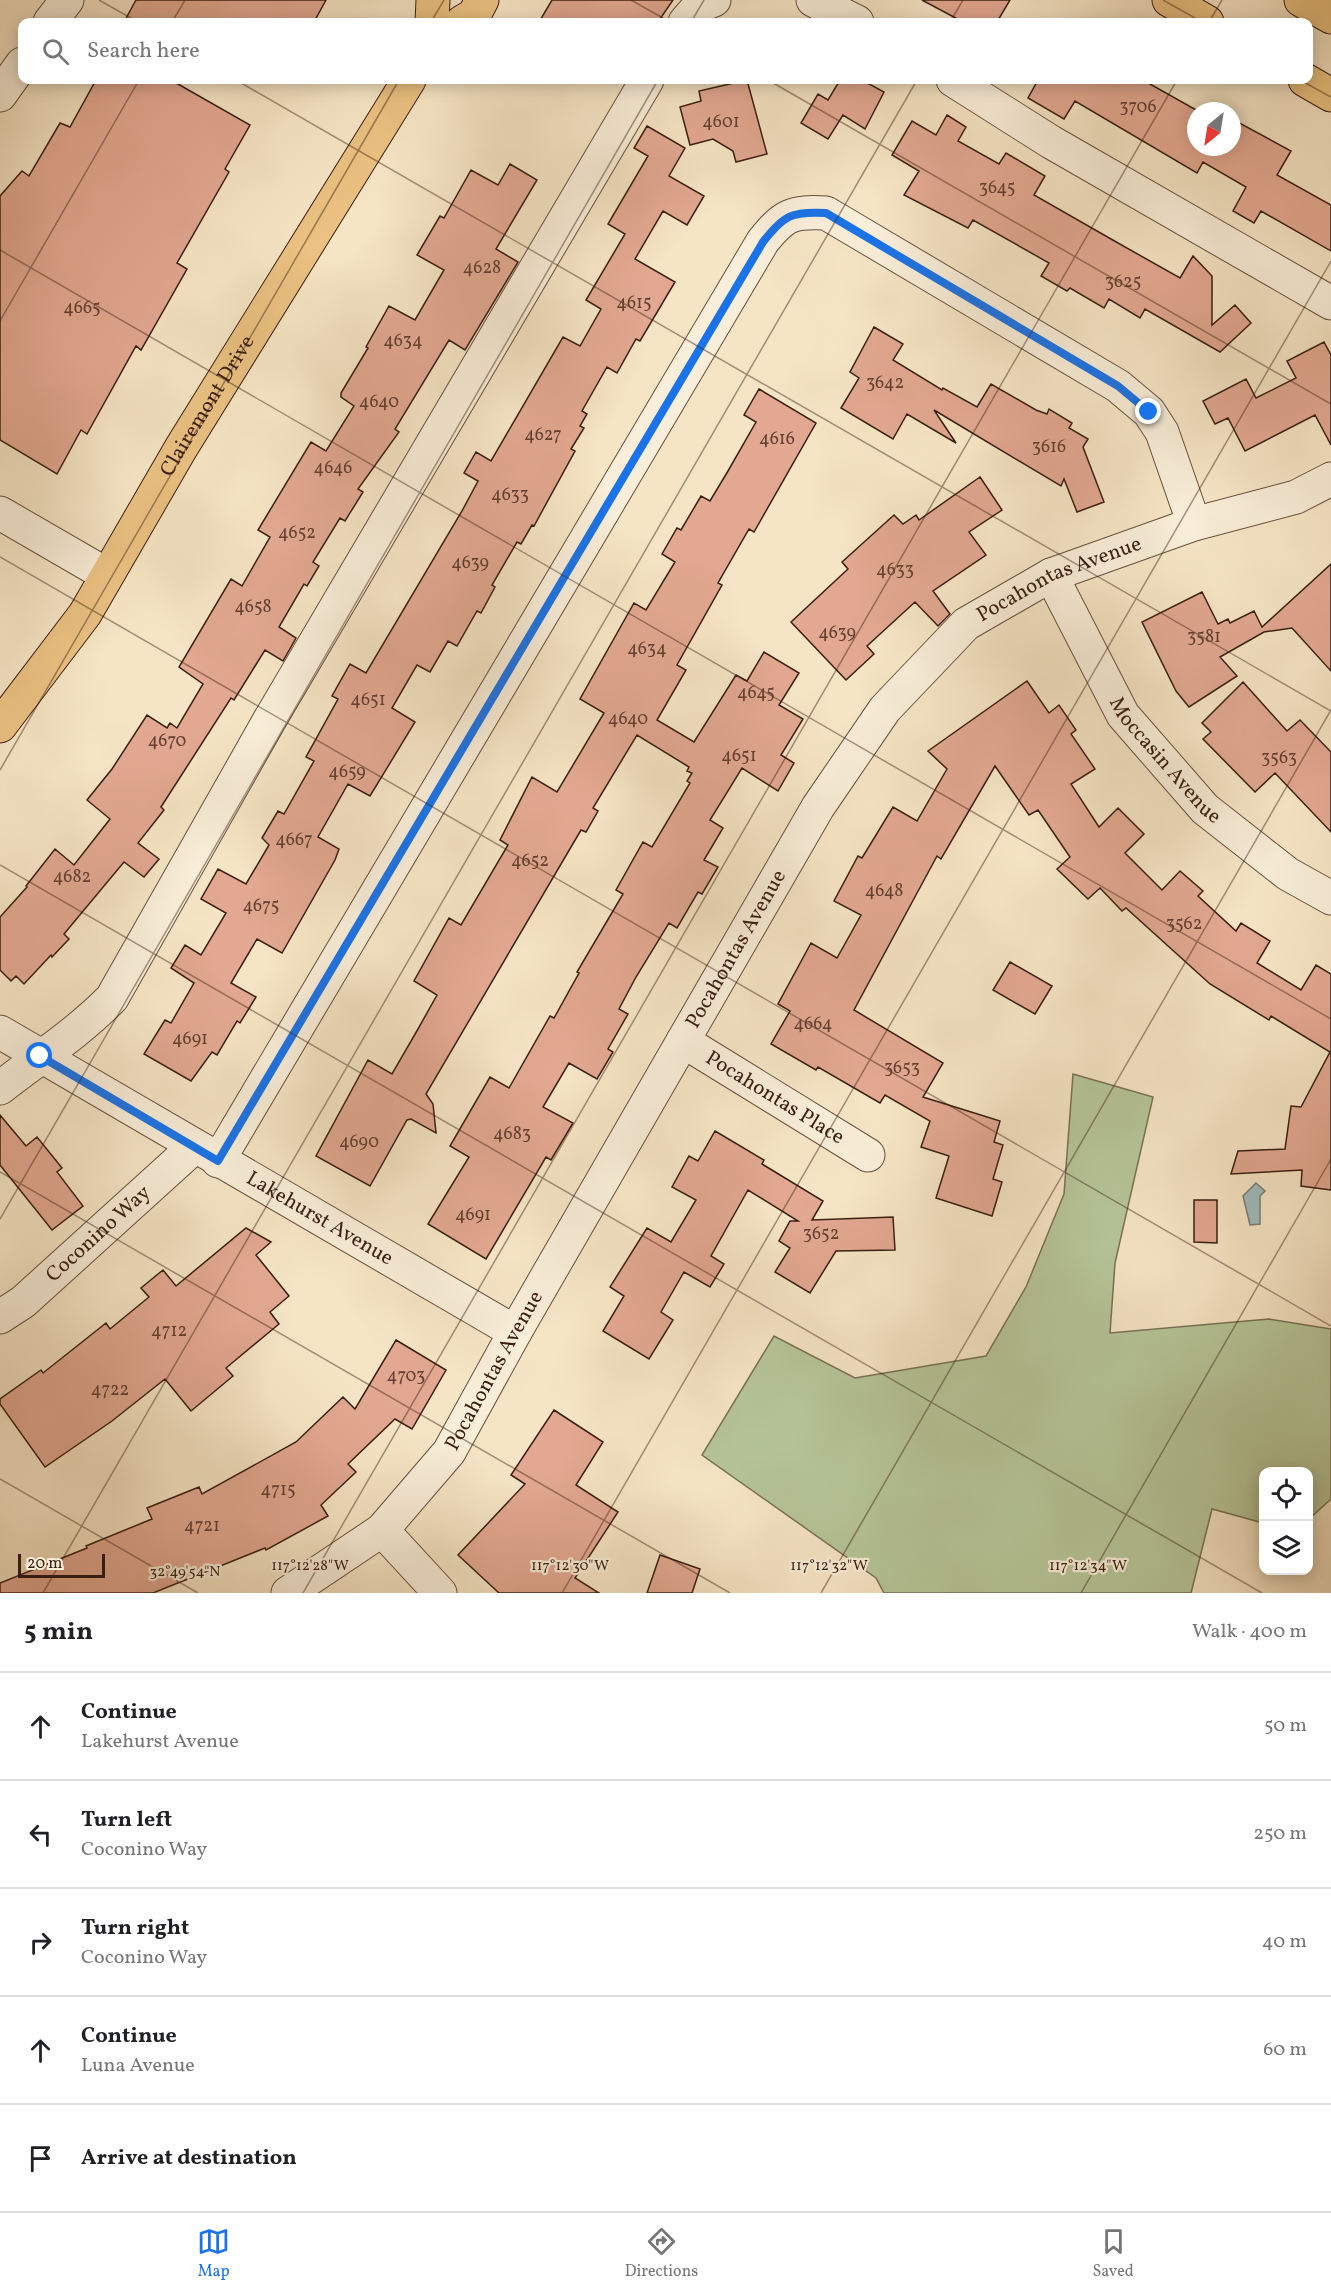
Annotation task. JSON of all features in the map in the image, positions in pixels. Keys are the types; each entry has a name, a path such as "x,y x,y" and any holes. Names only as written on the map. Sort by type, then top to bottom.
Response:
{"main road":[{"path":"432,18 433,0"},
{"path":"469,18 474,15 482,0"},
{"path":"1169,0 1200,18"},
{"path":"1301,0 1331,17"},
{"name":"Clairemont Drive","path":"0,726 85,614 181,448 407,84"},
{"path":"1312,84 1331,95"}],"street":[{"path":"53,18 67,0"},
{"path":"688,18 699,6 714,0"},
{"path":"813,0 849,18"},
{"path":"0,95 18,70"},
{"path":"0,1088 40,1056 84,1027 112,998 269,721 645,84"},
{"path":"959,84 1051,142 1331,303"},
{"name":"Coconino Way","path":"0,1317 23,1302 206,1154 763,242 779,222 798,211 826,213 1118,386 1149,412 1162,432 1194,524"},
{"name":"Pocahontas Avenue","path":"288,1593 382,1530 448,1452 818,807 885,709 966,624 1051,575 1194,524 1296,497 1331,479"},
{"path":"0,513 107,575"},
{"name":"Moccasin Avenue","path":"1051,575 1123,715 1205,809 1288,874 1331,898"},
{"name":"Lakehurst Avenue","path":"0,1032 515,1332"},
{"name":"Pocahontas Place","path":"683,1041 868,1155"},
{"path":"382,1530 440,1593"}],"green space":[{"path":"1073,1074 1153,1097 1115,1263 1110,1333 1269,1319 1331,1329 1331,1499 1313,1515 1313,1467 1259,1467 1259,1522 1212,1509 1191,1593 884,1593 876,1578 702,1455 774,1336 855,1378 986,1356 1026,1287 1064,1194"}],"water":[{"path":"1256,1183 1265,1191 1260,1196 1260,1224 1250,1225 1243,1196"}],"building":[{"path":"136,0 326,0 316,18 126,18"},
{"path":"552,0 673,0 661,18 541,18"},
{"path":"922,0 1010,0 999,18 956,18"},
{"path":"94,84 178,84 250,125 225,169 229,172 177,263 187,269 141,350 136,346 87,434 81,430 57,474 0,440 0,196 22,171 29,176 60,123 70,127"},
{"path":"730,84 748,84 767,154 736,162 733,151 713,139 690,145 680,107 701,101 699,91"},
{"path":"838,84 869,84 884,92 865,129 843,115 828,139 801,123 818,94 828,100"},
{"path":"1036,84 1150,84 1187,105 1187,156 1241,156 1241,124 1291,151 1277,175 1331,205 1331,251 1261,211 1254,223 1233,211 1246,187 1203,162 1197,173 1075,101 1064,119 1028,98"},
{"path":"947,115 966,127 958,141 999,164 1006,153 1045,176 1034,195 1180,278 1193,256 1212,276 1212,325 1235,305 1251,323 1220,352 1145,309 1140,318 1109,299 1104,308 1070,288 1067,291 1041,276 1049,263 973,220 968,228 904,195 919,171 892,155 912,121 936,135"},
{"path":"647,126 685,148 669,176 704,196 687,225 663,211 635,259 675,282 640,341 636,339 617,373 607,367 582,411 587,414 580,426 584,428 571,449 575,451 534,526 532,525 521,544 517,542 492,585 495,587 481,613 477,611 457,646 448,641 430,672 417,665 392,708 415,722 370,796 348,784 318,837 339,849 335,860 282,953 257,939 231,983 256,997 240,1023 237,1021 217,1055 212,1052 191,1081 144,1054 165,1020 171,1023 194,983 171,968 185,945 201,955 226,913 201,899 218,869 246,884 269,845 262,838 278,811 284,814 314,761 306,757 338,699 332,696 350,664 366,673 478,481 464,473 476,452 491,461 563,337 580,346 601,309 586,300 625,234 608,224 648,156 634,148"},
{"path":"510,164 537,180 496,249 518,262 465,350 449,340 395,429 399,432 358,489 363,492 345,521 340,518 313,562 319,566 307,586 304,584 279,627 296,638 283,661 265,650 234,700 231,698 161,807 164,810 138,843 159,859 144,877 124,862 64,934 69,939 52,957 51,955 24,984 16,976 11,981 0,970 0,917 27,887 55,849 74,865 110,819 87,800 112,769 147,715 167,728 170,723 177,728 203,684 179,667 231,579 242,586 270,537 258,530 311,442 326,451 354,406 341,397 341,393 368,348 366,347 389,306 415,320 444,270 417,255 440,216 444,218 471,170 498,185"},
{"path":"874,327 903,344 893,360 942,390 943,388 977,407 991,384 1036,410 1047,414 1049,409 1072,423 1069,428 1088,439 1083,447 1104,502 1077,512 1064,479 1061,486 934,410 956,443 907,414 893,439 841,408 859,378 850,372"},
{"path":"1324,342 1331,355 1331,445 1315,415 1245,451 1228,418 1215,424 1203,401 1246,379 1256,398 1296,378 1287,361"},
{"path":"759,389 816,423 754,532 749,529 718,583 722,585 677,665 686,670 657,720 694,742 736,675 747,681 764,652 799,673 779,705 803,719 781,755 794,763 778,791 742,768 710,820 723,828 704,860 718,867 702,894 698,892 677,928 669,923 636,977 619,1009 628,1014 608,1049 613,1052 597,1079 569,1063 543,1107 573,1123 551,1160 546,1157 486,1259 428,1224 469,1157 450,1146 490,1077 509,1088 550,1016 554,1018 579,973 577,972 623,894 616,890 643,842 652,847 690,783 687,781 692,773 687,771 689,767 637,735 593,808 598,811 586,832 581,830 426,1094 433,1104 436,1133 411,1119 407,1120 370,1186 316,1156 368,1060 392,1074 418,1029 437,995 414,981 449,918 461,925 508,845 500,840 532,777 557,792 604,713 580,699 634,603 646,610 675,562 662,554 677,528 681,530 701,496 710,501 728,471 756,422 744,415"},
{"path":"980,477 1002,510 969,532 986,555 933,591 950,614 938,626 915,602 867,646 874,654 846,680 791,622 848,569 842,562 894,515 903,524 916,515 919,520"},
{"path":"1331,564 1331,671 1292,628 1264,632 1220,657 1237,676 1189,707 1176,691 1142,622 1202,592 1218,624 1228,619 1230,623 1254,611 1262,627"},
{"path":"1027,681 1049,713 1059,705 1076,730 1071,734 1095,769 1071,784 1099,827 1118,808 1144,834 1125,853 1162,890 1180,871 1203,891 1198,896 1236,931 1241,923 1270,941 1257,963 1301,990 1316,965 1331,974 1331,1190 1301,1186 1302,1170 1231,1174 1238,1151 1285,1149 1291,1106 1301,1107 1330,1052 1271,1016 1269,1020 1210,984 1126,908 1122,911 1100,888 1088,899 1057,869 1070,857 1038,810 1029,815 995,766 941,859 937,856 854,1010 943,1063 923,1097 1000,1121 994,1142 1003,1145 993,1179 1002,1182 992,1216 936,1198 949,1156 921,1147 930,1121 885,1095 880,1103 818,1067 816,1070 771,1044 790,1011 778,1004 811,943 837,958 861,915 834,901 858,856 862,858 893,807 917,821 947,769 928,751"},
{"path":"1243,682 1287,731 1300,720 1331,752 1331,832 1275,773 1255,792 1203,739 1211,732 1202,723"},
{"path":"1010,962 1052,986 1035,1014 993,990"},
{"path":"0,1115 26,1146 37,1137 62,1168 57,1172 83,1206 52,1230 0,1165"},
{"path":"715,1131 764,1160 762,1164 823,1201 812,1220 893,1217 895,1250 836,1251 810,1293 775,1272 790,1248 779,1241 790,1221 798,1221 748,1190 711,1256 724,1264 710,1287 684,1272 661,1312 673,1320 649,1359 603,1331 624,1296 610,1287 647,1228 671,1242 696,1200 672,1187 689,1156 698,1161"},
{"path":"1194,1200 1217,1200 1217,1243 1194,1242"},
{"path":"246,1228 271,1242 256,1255 289,1296 270,1312 279,1324 226,1368 233,1376 191,1411 165,1379 112,1421 45,1467 0,1404 0,1399 41,1370 43,1373 106,1323 110,1329 149,1297 141,1288 163,1270 176,1286"},
{"path":"396,1340 446,1370 412,1429 395,1419 348,1464 356,1472 321,1505 328,1516 266,1550 265,1548 153,1593 0,1593 0,1583 152,1519 147,1508 199,1487 202,1494 296,1442 343,1397 355,1409"},
{"path":"554,1410 603,1442 576,1485 618,1512 575,1578 599,1593 499,1593 458,1555 525,1484 511,1475"},
{"path":"660,1555 700,1569 692,1593 647,1593"}],"route":[{"path":"40,1056 218,1161 763,242 779,222 798,211 826,213 1118,386 1149,412"}]}
